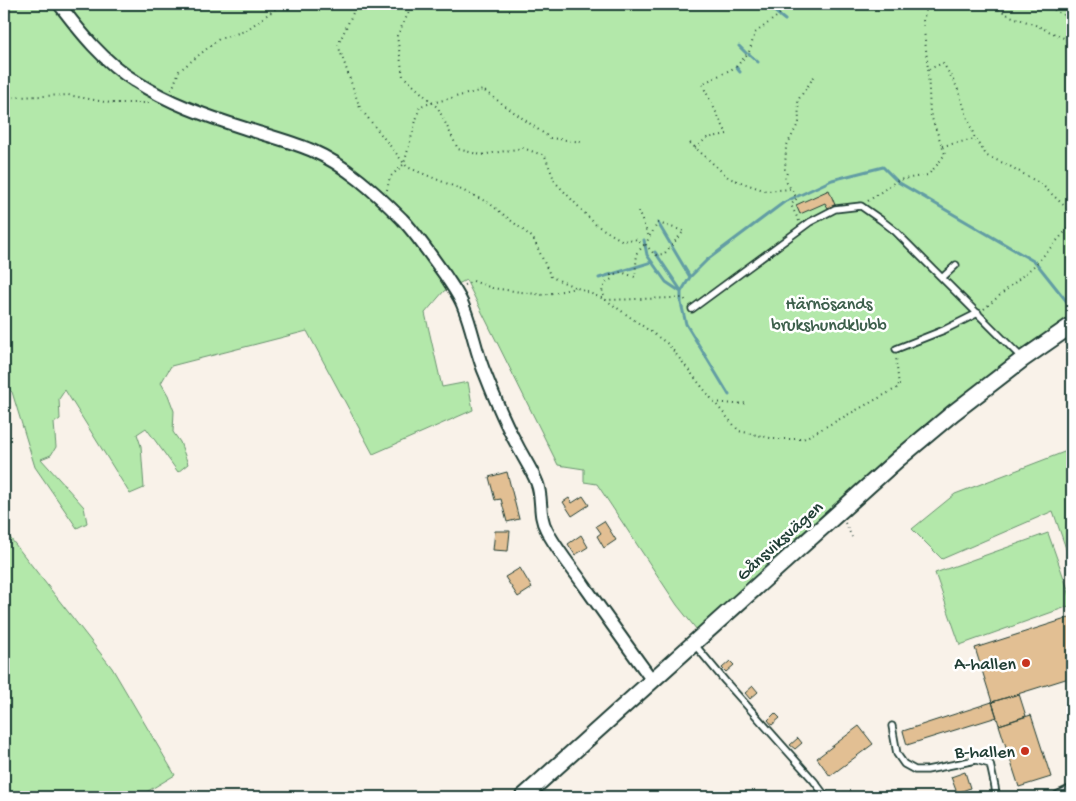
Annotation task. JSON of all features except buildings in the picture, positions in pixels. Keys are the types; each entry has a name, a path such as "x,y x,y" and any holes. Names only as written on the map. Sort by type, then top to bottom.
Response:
{"main road":[{"name":"Gånsviksvägen","path":"523,797 897,460 1023,359 1072,325"}],"street":[{"path":"59,4 99,52 134,81 192,111 294,143 312,151 338,165 359,180 410,228 437,264 464,306 485,374 516,443 539,488 542,520 546,529 571,568 652,680"},
{"path":"1059,797 1072,791"}],"lane":[{"path":"692,309 810,222 835,209 861,206 895,231 1023,359"},
{"path":"942,278 956,265"},
{"path":"896,349 944,330 978,313"},
{"path":"693,643 826,797"},
{"path":"892,726 897,754 904,764 915,770 927,770 976,760 990,764 996,797"}],"path":[{"path":"4,100 16,97 68,95 110,103 145,103 168,100 179,71 219,39 245,31 280,4"},
{"path":"357,4 338,45 360,108 404,164 488,203 532,238 552,277 606,300 668,344 739,431 775,439 803,439 899,387 896,349"},
{"path":"412,4 397,36 403,76 438,108 458,149 481,155 522,148 545,156 555,182 596,225 623,241 635,239 645,245 657,255 664,254 684,231 658,223 645,245 637,253 635,277 621,272 611,275 612,279 605,283 602,292 606,300"},
{"path":"695,148 707,138 727,134 702,84 736,67 749,52 755,34 780,15 785,6 784,4"},
{"path":"861,206 898,180 928,175 945,154 930,113 923,20 928,4"},
{"path":"990,4 1010,16 1072,40"},
{"path":"1046,4 1072,20"},
{"path":"928,69 943,63 957,87 975,139 987,156 1008,165 1041,184 1072,213"},
{"path":"802,228 791,205 797,198 796,195 785,180 787,172 785,169 786,147 799,122 798,100 816,74"},
{"path":"384,202 390,177 404,164 420,106 483,90 550,138 582,142"},
{"path":"942,146 975,139"},
{"path":"690,143 729,178 766,191 790,189"},
{"path":"638,211 648,237"},
{"path":"978,313 1035,264 1072,224"},
{"path":"454,290 473,281 492,288 543,294 576,288"},
{"path":"606,300 684,298"},
{"path":"714,402 747,403"},
{"path":"839,512 852,537"}],"green space":[{"name":"Härnösands brukshundklubb","path":"4,4 1072,4 1072,321 951,410 697,630 677,605 597,484 584,482 584,469 558,465 466,280 444,291 425,313 442,387 468,382 473,410 373,454 307,331 171,366 161,383 174,411 173,432 180,442 188,464 178,472 146,428 137,434 141,446 144,488 130,494 65,390 59,399 60,419 54,423 56,447 51,455 41,459 84,507 87,523 77,528 35,467 12,392 4,385"},
{"path":"1072,449 1072,566 1053,511 942,559 912,529 955,494"},
{"path":"4,530 112,668 175,775 138,797 4,797"},
{"path":"1048,533 1072,605 960,645 935,573"}],"waterway":[{"path":"772,9 779,15"},
{"path":"780,16 785,20"},
{"path":"739,46 746,53"},
{"path":"749,54 758,62"},
{"path":"736,67 740,72"},
{"path":"798,196 832,180 883,167 896,180"},
{"path":"898,182 1035,262"},
{"path":"729,395 686,324 681,303 681,292 690,277 707,260 783,203 795,197"},
{"path":"658,223 690,277"},
{"path":"644,240 647,255 666,282 681,292"},
{"path":"655,252 680,289"},
{"path":"599,278 652,262"},
{"path":"1037,264 1072,308"}],"place":[{"name":"A-hallen","path":"1026,663"},
{"name":"B-hallen","path":"1025,751"}]}
